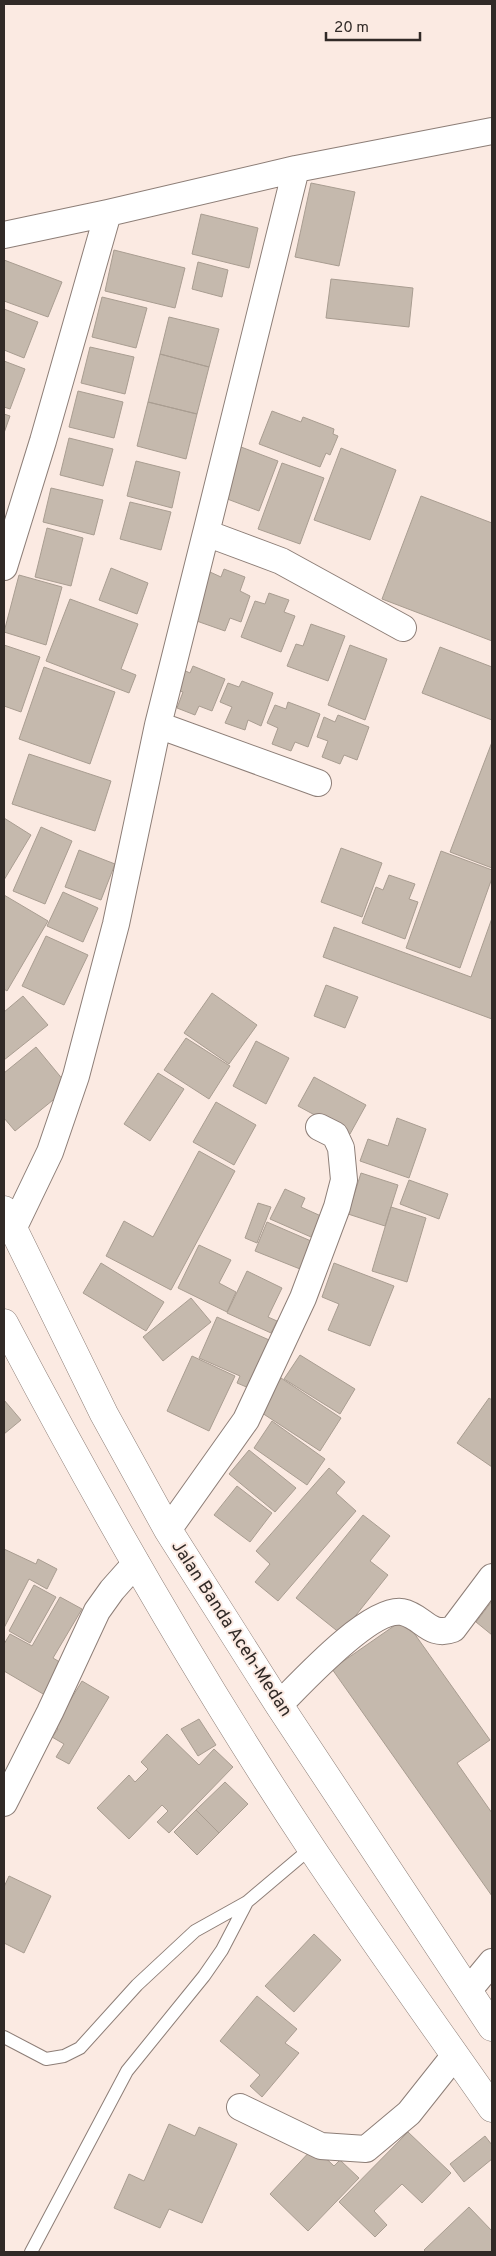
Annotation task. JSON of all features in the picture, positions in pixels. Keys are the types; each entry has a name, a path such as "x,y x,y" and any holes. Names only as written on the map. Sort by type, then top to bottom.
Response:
{"highway":[{"name":"Jalan Banda Aceh-Medan","path":"8,1219 104,1414 168,1530 279,1705 492,2027"},
{"path":"7,1336 182,1643 311,1848 492,2108"}],"street":[{"path":"4,235 296,169 492,131"},
{"path":"8,1219 50,1152 76,1076 116,924 158,725 296,169"},
{"path":"4,567 43,441 108,213"},
{"path":"206,533 281,561 403,628"},
{"path":"158,725 318,783"},
{"path":"168,1530 246,1420 271,1369 310,1280 344,1180 341,1148 335,1135 320,1127"},
{"path":"4,1803 50,1712 97,1611 112,1590 136,1563"},
{"path":"279,1705 331,1652 383,1615 395,1612 404,1613 420,1620 434,1630 444,1632 453,1629 492,1577"},
{"path":"468,1991 492,1962"},
{"path":"240,2107 321,2146 366,2149 409,2113 455,2055"}],"lane":[{"path":"4,2037 46,2059 64,2056 80,2048 137,1985 195,1931 247,1902 311,1848"},
{"path":"32,2252 127,2071 204,1976 222,1950 247,1902"}],"building":[{"path":"311,183 355,192 339,266 295,257"},
{"path":"201,214 258,228 249,268 192,254"},
{"path":"114,250 185,268 175,308 105,291"},
{"path":"4,260 62,282 48,317 4,301"},
{"path":"198,262 228,270 222,297 192,289"},
{"path":"331,279 413,288 409,327 326,318"},
{"path":"102,297 147,308 136,348 92,337"},
{"path":"4,309 38,322 24,358 4,350"},
{"path":"169,317 219,329 209,367 160,354"},
{"path":"90,347 134,357 125,394 81,383"},
{"path":"160,354 209,367 197,414 148,402"},
{"path":"4,361 25,369 10,409 4,407"},
{"path":"78,391 123,402 114,438 69,427"},
{"path":"148,402 197,414 186,459 137,446"},
{"path":"272,411 301,422 303,417 334,429 333,434 338,436 330,455 326,453 320,467 259,444"},
{"path":"4,414 10,416 4,433"},
{"path":"69,438 113,449 103,486 60,475"},
{"path":"241,447 278,461 259,511 222,497"},
{"path":"341,448 396,470 370,540 314,520"},
{"path":"136,461 180,472 172,508 127,496"},
{"path":"282,463 324,478 300,544 258,529"},
{"path":"51,488 103,500 94,535 43,522"},
{"path":"421,496 492,523 492,641 382,599"},
{"path":"130,502 171,512 161,550 120,539"},
{"path":"47,528 83,538 71,586 35,577"},
{"path":"111,568 148,583 137,614 99,600"},
{"path":"224,569 245,577 240,591 250,596 241,622 230,618 225,631 191,619 210,572 221,577"},
{"path":"19,575 62,587 46,645 4,632"},
{"path":"269,593 289,600 284,612 295,616 281,652 241,637 255,601 265,604"},
{"path":"70,599 138,624 121,669 136,675 129,693 46,661"},
{"path":"311,624 345,636 328,681 287,666 296,644 303,646"},
{"path":"4,645 40,657 21,712 4,706"},
{"path":"350,645 387,659 365,720 328,705"},
{"path":"440,647 492,667 492,720 422,693"},
{"path":"193,666 225,679 212,711 199,706 195,715 177,708 183,692 172,688 179,668 190,673"},
{"path":"44,667 115,692 90,764 19,739"},
{"path":"242,681 273,693 261,726 248,720 245,730 225,723 232,707 220,702 228,683 239,687"},
{"path":"288,702 320,714 308,747 295,742 291,751 272,744 278,728 267,723 275,705 286,709"},
{"path":"338,715 369,727 357,760 344,755 340,764 322,757 328,741 317,737 324,717 335,722"},
{"path":"492,742 492,868 450,852"},
{"path":"29,754 111,781 95,831 12,804"},
{"path":"4,818 31,835 4,880"},
{"path":"41,827 72,841 45,904 13,891"},
{"path":"341,848 382,863 362,917 321,902"},
{"path":"79,850 115,864 101,900 65,887"},
{"path":"441,851 492,870 492,878 460,968 406,948"},
{"path":"389,875 415,884 409,899 418,902 405,939 362,923 376,887 383,890"},
{"path":"63,892 98,908 83,942 47,926"},
{"path":"4,895 48,921 7,991 4,989"},
{"path":"492,918 492,1019 323,957 334,927 471,977"},
{"path":"46,936 88,955 64,1005 22,986"},
{"path":"326,985 358,997 345,1028 314,1016"},
{"path":"212,993 257,1025 229,1064 184,1033"},
{"path":"23,996 48,1025 4,1060 4,1012"},
{"path":"186,1038 230,1066 209,1099 164,1070"},
{"path":"256,1041 289,1058 266,1104 233,1086"},
{"path":"36,1047 69,1087 15,1131 4,1118 4,1073"},
{"path":"158,1073 184,1089 150,1141 124,1124"},
{"path":"314,1077 366,1105 350,1134 298,1106"},
{"path":"216,1102 256,1125 234,1165 193,1142"},
{"path":"397,1118 426,1129 409,1178 360,1161 368,1139 388,1146"},
{"path":"199,1151 235,1171 171,1290 106,1256 124,1221 153,1237"},
{"path":"361,1173 398,1185 385,1226 348,1214"},
{"path":"409,1180 448,1194 439,1219 400,1204"},
{"path":"285,1189 305,1198 301,1207 321,1216 311,1237 270,1219"},
{"path":"258,1203 271,1207 257,1243 245,1238"},
{"path":"391,1207 426,1218 407,1282 372,1271"},
{"path":"267,1222 311,1241 300,1269 255,1251"},
{"path":"199,1245 231,1260 219,1283 236,1292 227,1312 178,1288"},
{"path":"101,1263 164,1302 146,1331 83,1293"},
{"path":"334,1263 394,1286 370,1346 328,1330 339,1304 322,1297"},
{"path":"247,1271 282,1288 268,1317 277,1321 271,1333 227,1313"},
{"path":"191,1298 211,1322 163,1361 143,1337"},
{"path":"217,1317 276,1343 256,1391 237,1383 240,1376 199,1358"},
{"path":"300,1355 355,1389 340,1414 284,1379"},
{"path":"192,1356 235,1376 209,1431 167,1411"},
{"path":"281,1378 341,1418 320,1451 259,1411"},
{"path":"489,1398 492,1400 492,1467 457,1443"},
{"path":"4,1400 21,1420 4,1434"},
{"path":"272,1421 325,1459 307,1485 254,1448"},
{"path":"249,1450 296,1488 275,1512 229,1474"},
{"path":"329,1468 345,1482 336,1493 356,1511 278,1601 255,1582 270,1564 256,1551"},
{"path":"237,1486 272,1513 250,1542 214,1515"},
{"path":"363,1515 390,1536 370,1561 388,1575 341,1634 296,1598"},
{"path":"4,1549 36,1564 38,1559 57,1569 47,1589 29,1579 4,1628"},
{"path":"34,1585 56,1597 30,1643 9,1631"},
{"path":"60,1597 82,1609 53,1658 68,1667 50,1698 4,1671 4,1644 10,1634 32,1646"},
{"path":"492,1601 492,1635 476,1622"},
{"path":"404,1619 490,1740 457,1763 492,1813 492,1896 332,1669"},
{"path":"82,1681 109,1697 69,1764 56,1757 64,1744 52,1737 58,1729 54,1727"},
{"path":"199,1719 216,1745 198,1756 181,1729"},
{"path":"167,1734 199,1765 214,1749 233,1767 169,1833 157,1822 168,1811 162,1805 129,1839 97,1808 129,1775 135,1782 148,1769 141,1762"},
{"path":"225,1782 248,1804 219,1833 196,1810"},
{"path":"196,1810 219,1833 197,1855 174,1832"},
{"path":"9,1876 51,1896 24,1953 4,1943 4,1887"},
{"path":"314,1934 341,1960 294,2012 265,1986"},
{"path":"257,1996 297,2029 285,2043 299,2053 262,2097 250,2086 260,2075 220,2041"},
{"path":"169,2124 195,2136 199,2127 237,2144 202,2223 169,2209 160,2228 114,2208 129,2174 144,2181"},
{"path":"408,2132 451,2173 422,2203 402,2184 374,2211 387,2225 375,2237 339,2202"},
{"path":"485,2136 492,2145 492,2159 464,2182 450,2164"},
{"path":"314,2147 334,2166 340,2160 359,2178 308,2231 270,2194"},
{"path":"469,2207 492,2231 492,2250 490,2252 426,2252 424,2250"}]}
